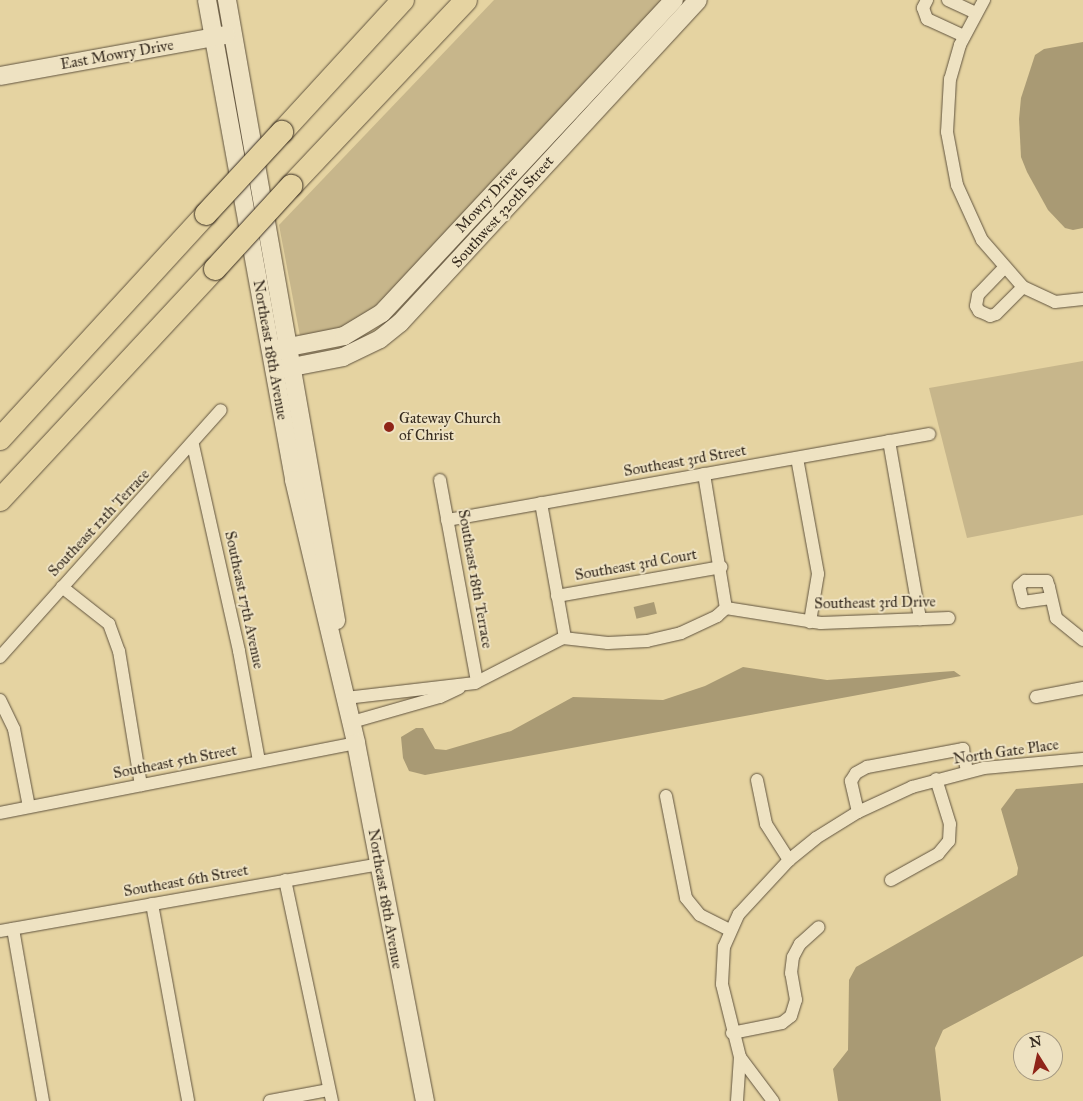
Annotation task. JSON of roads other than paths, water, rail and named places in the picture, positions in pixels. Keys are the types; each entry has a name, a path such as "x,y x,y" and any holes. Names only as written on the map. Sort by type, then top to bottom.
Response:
{"highway":[{"path":"0,439 403,0"},
{"path":"0,500 466,0"}],"street":[{"name":"Northeast 18th Avenue","path":"207,0 305,536 352,722 425,1101"},
{"name":"Northeast 18th Avenue","path":"226,0 327,564 346,698"},
{"name":"Mowry Drive","path":"270,351 344,336 382,313 674,0"},
{"name":"Southwest 320th Street","path":"274,371 343,357 380,339 400,323 698,0"},
{"path":"927,0 923,8 927,19 966,33"},
{"path":"948,0 976,13"},
{"path":"984,0 966,33 955,61 948,98 951,166 973,224 1004,268 1018,283 1055,302 1083,299"},
{"name":"East Mowry Drive","path":"0,76 233,33"},
{"path":"1004,268 978,295 976,306 979,311 984,315 996,314 1018,283"},
{"name":"Southeast 12th Terrace","path":"0,657 62,587 194,445 222,410"},
{"name":"Southeast 3rd Street","path":"448,520 929,434"},
{"path":"889,441 920,619"},
{"name":"Southeast 17th Avenue","path":"194,445 239,651 259,762"},
{"path":"797,458 818,574 810,622"},
{"path":"352,722 440,697 463,686 477,682 565,638 608,644 647,641 681,633 718,616 726,608 721,567 704,474"},
{"name":"Southeast 18th Terrace","path":"440,480 477,682"},
{"path":"541,503 565,638"},
{"name":"Southeast 3rd Court","path":"557,596 721,567"},
{"path":"62,587 109,624 119,651 141,785"},
{"path":"1051,598 1058,621 1083,640"},
{"name":"Southeast 3rd Drive","path":"726,608 810,622 949,618"},
{"path":"346,698 463,686"},
{"path":"1036,697 1083,688"},
{"path":"0,700 14,730 29,807"},
{"name":"Southeast 5th Street","path":"0,813 356,743"},
{"path":"858,812 851,781 856,773 867,767 962,749 967,771"},
{"name":"North Gate Place","path":"740,1057 732,1033 722,966 730,930 748,902 789,860 816,838 858,812 936,779 967,771 1020,763 1083,759"},
{"path":"891,880 938,854 949,841 950,824 936,779"},
{"path":"757,780 766,824 789,860"},
{"path":"666,796 686,898 700,915 730,930"},
{"name":"Southeast 6th Street","path":"0,931 379,864"},
{"path":"270,1101 330,1096 285,880"},
{"path":"152,904 188,1101"},
{"path":"732,1033 782,1023 791,1016 796,1000 791,972 793,957 800,944 820,927"},
{"path":"13,929 44,1101"},
{"path":"737,1101 740,1057"},
{"path":"740,1057 773,1101"}],"place":[{"name":"Gateway Church of Christ","path":"389,427"}]}
